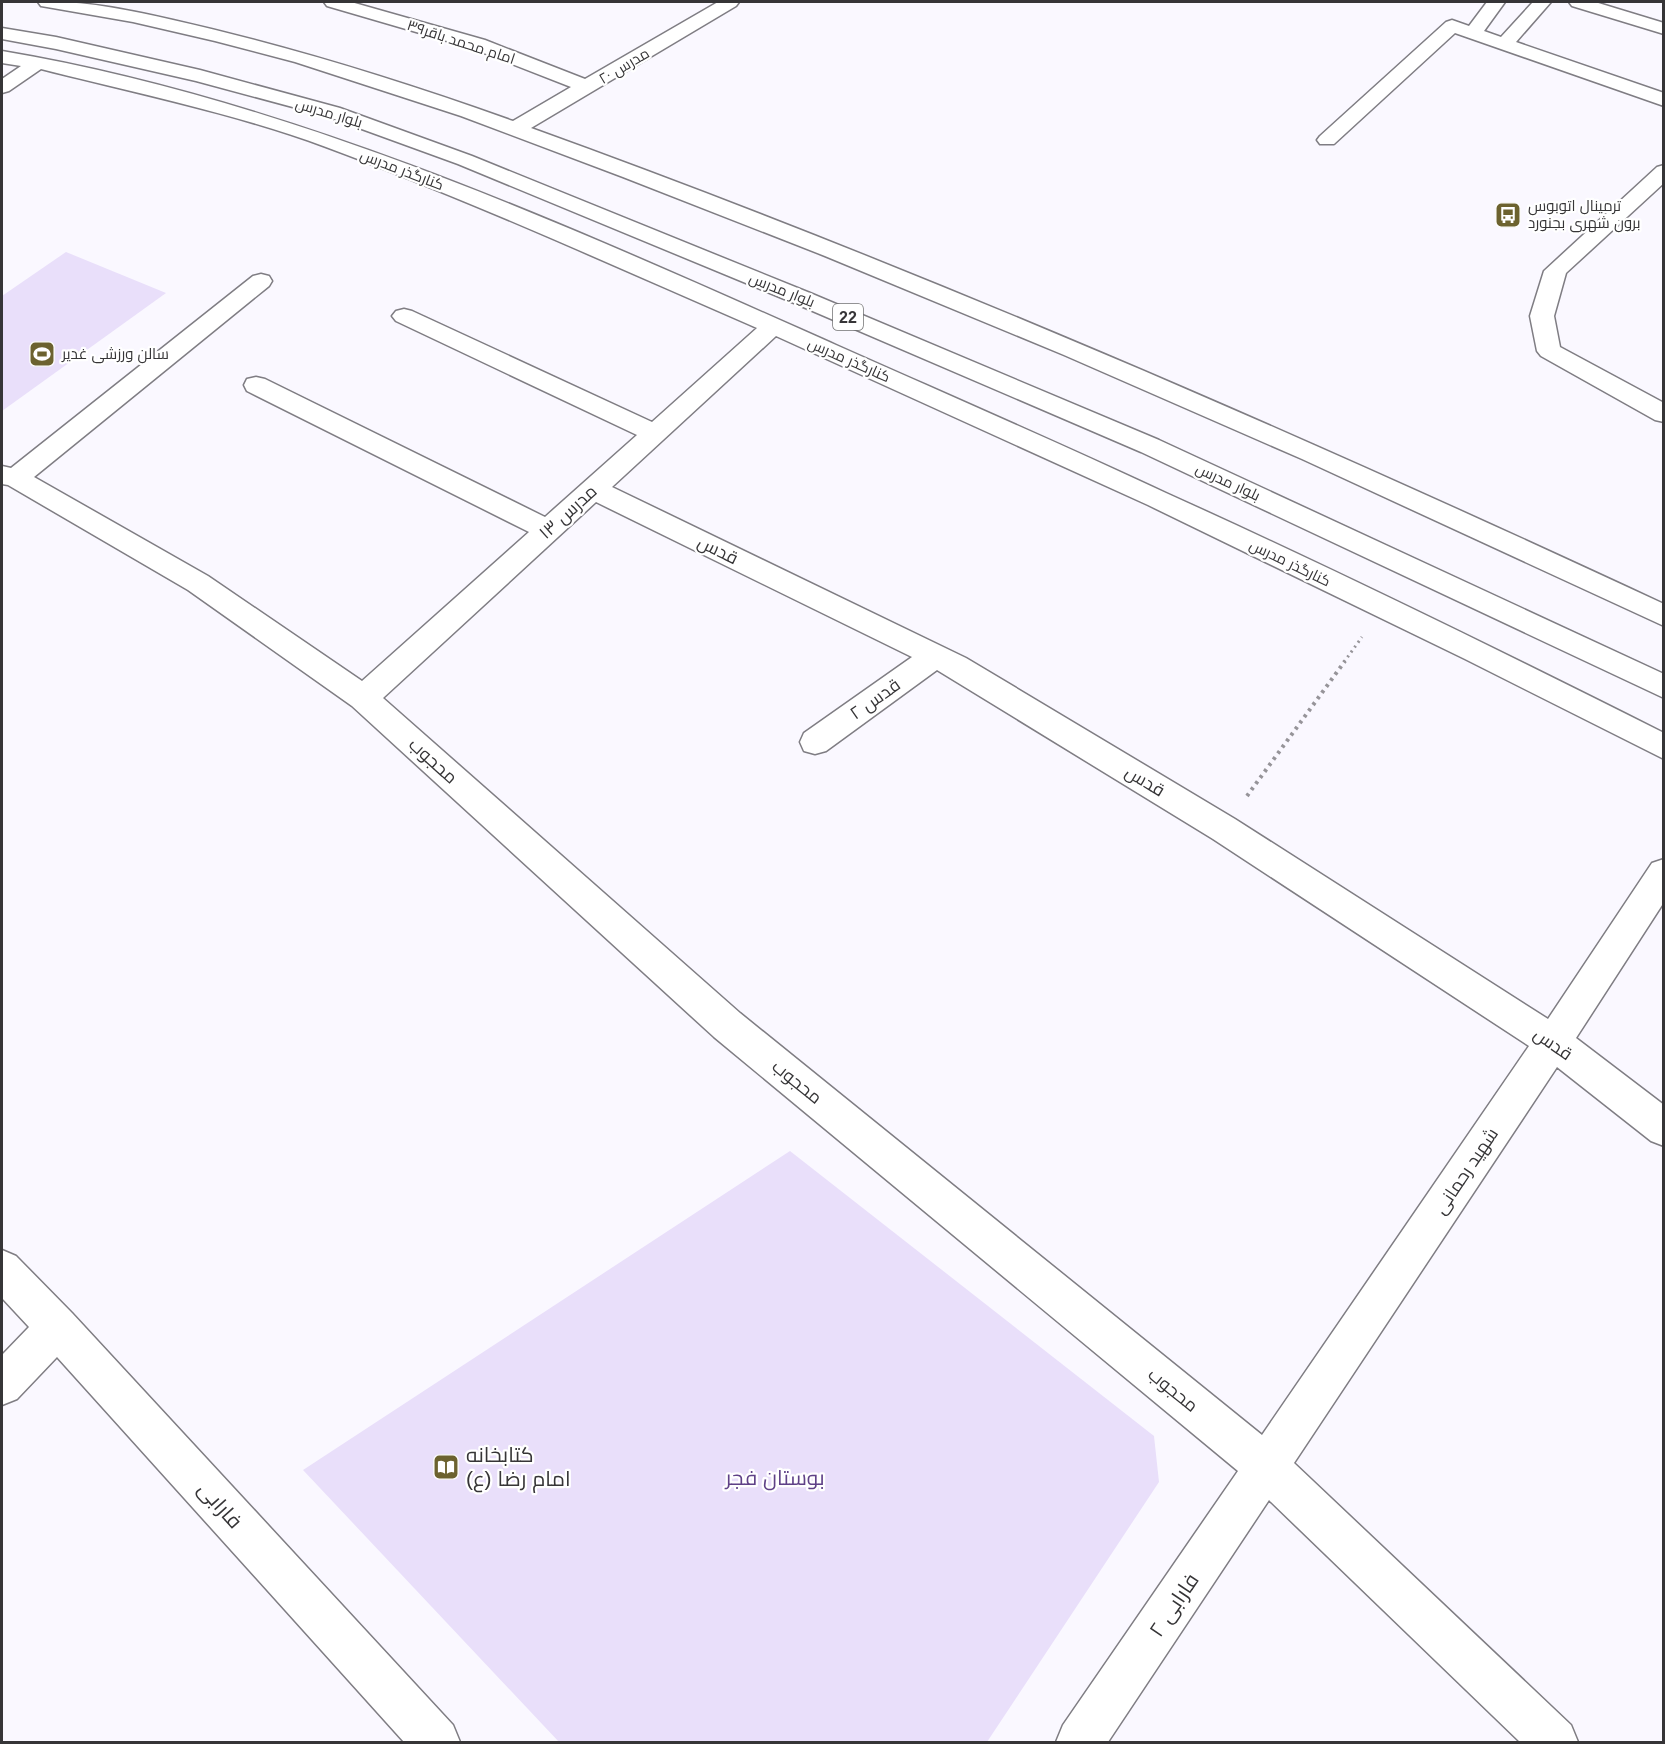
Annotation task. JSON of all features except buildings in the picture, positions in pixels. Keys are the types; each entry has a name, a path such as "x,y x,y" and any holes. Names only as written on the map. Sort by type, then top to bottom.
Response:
{"street":[{"path":"47,2 101,9 252,44 381,81 516,128 849,257 1161,389 1485,532 1664,616"},
{"name":"امام محمد باقر۳۹","path":"333,2 478,44 588,87"},
{"name":"مدرس ۲۰","path":"516,128 730,2"},
{"path":"1473,33 1497,2"},
{"path":"1505,44 1542,2"},
{"path":"1578,2 1664,29"},
{"path":"1327,140 1452,26 1664,100"},
{"name":"بلوار مدرس","path":"2,34 57,43 200,76 333,112 465,160 802,298 1150,446 1664,687"},
{"name":"کنارگذر مدرس","path":"2,57 38,63 204,103 331,142 480,200 773,326 1157,499 1383,607 1664,747"},
{"path":"2,87 38,63"},
{"path":"1664,171 1555,271 1542,316 1549,351 1664,414"},
{"path":"9,477 261,281"},
{"path":"404,316 655,433"},
{"name":"مدرس ۱۳","path":"363,698 773,326"},
{"path":"256,385 548,530"},
{"name":"محجوب","path":"9,477 198,583 363,698 727,1025 1267,1467 1554,1743"},
{"name":"قدس","path":"593,489 935,656 1224,829 1553,1042 1664,1128"},
{"name":"قدس ۲","path":"815,741 935,656"},
{"name":"شهید رحمانی","path":"1267,1467 1664,873"},
{"name":"فارابی","path":"2,1270 58,1327 436,1743"},
{"path":"2,1384 58,1327"},
{"name":"فارابی ۲","path":"1080,1743 1267,1467"}],"path":[{"path":"1224,829 1383,607"}],"green space":[{"name":"سالن ورزشی غدیر","path":"66,252 166,293 2,411 2,296"},
{"name":"بوستان فجر","path":"790,1151 1154,1436 1159,1482 987,1742 559,1742 303,1470"}],"place":[{"name":"ترمینال اتوبوس برون شهری بجنورد","path":"1508,215"},
{"name":"سالن ورزشی غدیر","path":"42,354"},
{"name":"کتابخانه امام رضا (ع)","path":"446,1467"}]}
